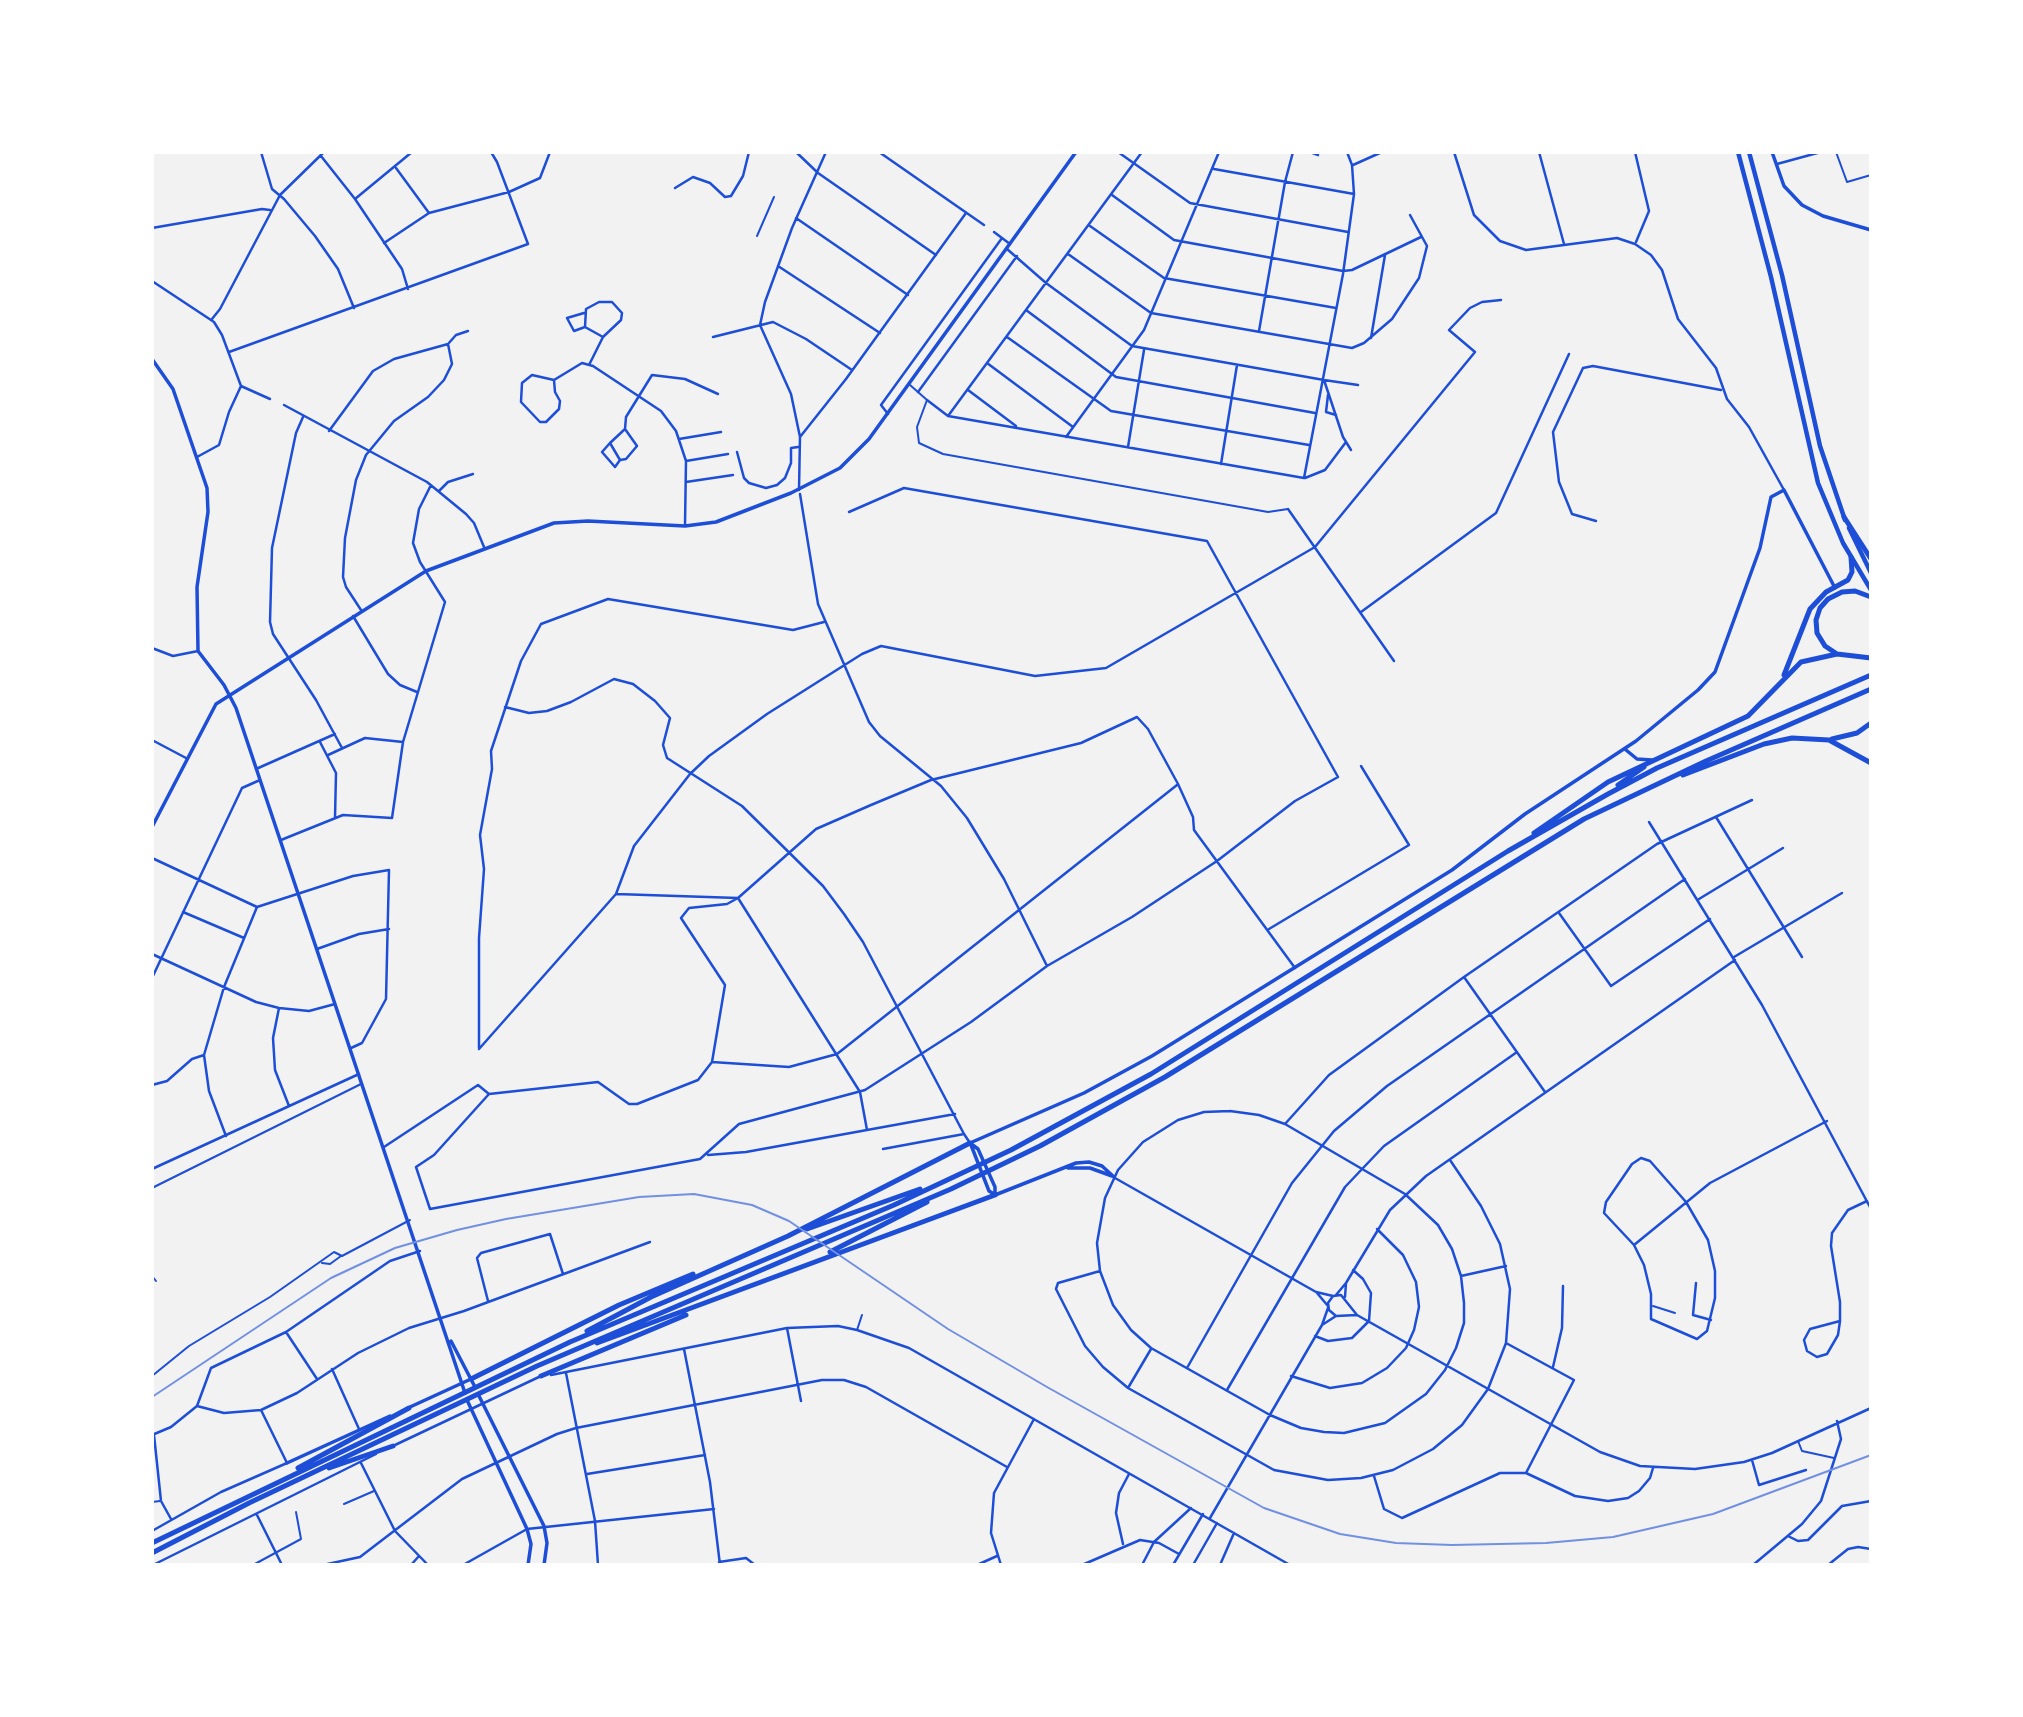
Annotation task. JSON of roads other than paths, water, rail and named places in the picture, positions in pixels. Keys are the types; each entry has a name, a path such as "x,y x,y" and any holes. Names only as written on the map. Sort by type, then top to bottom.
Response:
{"highway":[{"path":"1844,517 1871,559"},
{"path":"1837,654 1819,639 1816,627 1820,608 1851,576 1851,556"},
{"path":"1783,677 1810,609 1821,596 1836,591 1854,591 1871,597"},
{"path":"1508,851 1608,782 1748,716 1783,677 1807,660 1837,654 1871,658"},
{"path":"152,1543 419,1412 570,1342 962,1173 1151,1074 1508,851 1608,794 1657,768 1871,675"},
{"path":"809,1263 1040,1146 1153,1084 1549,839 1646,789 1871,688"},
{"path":"1646,789 1764,744 1792,738 1829,740 1857,733 1871,723"},
{"path":"1829,740 1871,762"},
{"path":"1608,794 1652,760"},
{"path":"788,1236 970,1143"},
{"path":"471,1379 652,1290 788,1236 962,1173"},
{"path":"152,1553 306,1475 537,1366 951,1189"},
{"path":"541,1376 809,1263 995,1195"},
{"path":"570,1342 639,1303 712,1268"},
{"path":"577,1348 706,1305"},
{"path":"288,1476 409,1408"},
{"path":"306,1475 393,1447"}],"main road":[{"path":"1738,152 1777,301 1813,465 1827,507 1871,590"},
{"path":"1749,152 1782,275 1820,446 1844,517 1871,573"}],"street":[{"path":"261,152 272,190 315,236 338,270 354,308"},
{"path":"211,319 220,309 279,196 324,152"},
{"path":"355,199 396,168 412,152"},
{"path":"229,352 528,244 491,152"},
{"path":"384,243 429,212 509,192 540,178 550,152"},
{"path":"675,188 693,177 710,183 726,197 731,196 743,176 749,152"},
{"path":"796,152 818,173 936,255"},
{"path":"827,152 796,218 760,325 792,394 800,437 799,492 814,584 824,622 869,722 931,780 941,786 967,818 1020,909 1048,966"},
{"path":"879,152 984,225"},
{"path":"152,827 211,710 230,693 426,571 540,526 570,521 685,526 716,522 799,492 841,468 888,414 1076,152"},
{"path":"1118,152 1190,203 1348,232"},
{"path":"948,416 1142,152"},
{"path":"1066,437 1144,330 1219,152"},
{"path":"1259,332 1285,182 1293,152"},
{"path":"1310,152 1318,155"},
{"path":"1304,478 1315,413 1324,380 1354,194 1352,165 1347,152"},
{"path":"1352,165 1382,152"},
{"path":"1454,152 1474,215 1500,241 1526,250 1608,238 1635,244 1658,264 1678,319 1716,368 1722,390 1749,427 1836,591"},
{"path":"1539,152 1564,245"},
{"path":"1635,152 1649,211 1635,244"},
{"path":"1772,152 1784,186 1802,205 1823,216 1871,230"},
{"path":"1776,164 1821,152"},
{"path":"1836,152 1847,182 1871,175"},
{"path":"321,156 355,199 402,269 408,289"},
{"path":"396,168 429,212"},
{"path":"1213,169 1354,194"},
{"path":"1112,195 1182,242 1343,271 1352,270 1421,237"},
{"path":"757,236 774,197"},
{"path":"152,228 262,209 271,211"},
{"path":"800,437 880,333 966,213"},
{"path":"1068,254 1151,313 1352,348 1371,338 1392,319 1419,278 1427,246 1409,215"},
{"path":"796,218 908,295"},
{"path":"1090,226 1164,278 1336,308"},
{"path":"994,232 1010,244"},
{"path":"888,414 881,405 1002,238"},
{"path":"1007,249 1046,283 1132,346 1358,385"},
{"path":"1371,338 1385,255"},
{"path":"918,392 1017,256"},
{"path":"778,266 880,333"},
{"path":"152,281 211,319 229,352 241,386 229,412 219,445 197,457"},
{"path":"824,622 793,630 608,599 541,624 526,650 504,707 491,751 492,769 480,835 484,869 479,938 479,1049 616,894 634,846 690,774 709,756 767,714 881,646 1035,676 1106,668 1235,594 1315,547 1475,352 1449,330 1470,308 1482,302 1501,300"},
{"path":"585,327 586,309 599,302 617,304 622,313 621,320 603,337 589,365"},
{"path":"1026,310 1111,374 1139,382 1315,413"},
{"path":"586,313 567,318 574,331 585,327 603,337"},
{"path":"713,337 760,325 778,324 852,370"},
{"path":"330,431 373,371 394,359 448,344 456,335 468,331"},
{"path":"1007,337 1093,401 1111,411 1309,445"},
{"path":"361,610 346,587 343,554 356,481 369,451 394,421 428,397 444,380 452,364 448,344"},
{"path":"1128,447 1144,349"},
{"path":"1361,612 1496,513 1569,354"},
{"path":"152,359 173,389 197,457 208,504 197,587 198,652 230,693 410,1220 461,1383 527,1529 531,1544 528,1565"},
{"path":"554,380 555,392 560,401 558,409 546,422 540,422 521,402 522,383 532,374 554,380 582,363 640,395 661,411 679,439 686,461 685,526"},
{"path":"987,363 1073,427"},
{"path":"1221,464 1237,365"},
{"path":"1596,521 1572,514 1559,482 1553,432 1583,368 1593,366 1722,390"},
{"path":"611,471 637,446 625,429 626,417 652,375 685,379 718,394"},
{"path":"1324,380 1351,450"},
{"path":"909,384 948,416 1304,478 1325,470 1346,442"},
{"path":"241,386 270,399"},
{"path":"968,390 1018,428"},
{"path":"1328,392 1326,412 1336,415"},
{"path":"927,400 916,436 925,447 943,454 1268,512 1288,509 1394,661"},
{"path":"285,405 431,485 474,523 484,547"},
{"path":"303,417 296,433 283,488 269,580 273,634 342,748"},
{"path":"615,467 602,452 625,429"},
{"path":"679,439 721,432"},
{"path":"610,443 620,460"},
{"path":"737,452 744,478 766,488 777,485 785,478 791,464 791,448 800,447"},
{"path":"686,461 728,454"},
{"path":"439,491 448,482 472,474"},
{"path":"686,482 733,475"},
{"path":"281,839 343,815 392,818 403,742 445,602 413,543 419,509 431,485"},
{"path":"849,512 904,488 1207,541 1339,777 1295,801 1217,861 1132,917 1048,966 1006,999 860,1092 739,1124 708,1155 700,1159 430,1209 416,1167 435,1154 489,1094 598,1082 629,1104 637,1104 698,1080 712,1062 725,985 681,918 684,911 696,906 727,904 738,898 816,830 931,780 1081,743 1137,717 1148,729 1178,784 1193,817 1194,830 1217,861 1268,930 1295,968"},
{"path":"970,1143 1084,1093 1152,1056 1452,870 1525,814 1626,749 1698,690 1715,672 1760,548 1769,500 1784,490"},
{"path":"353,616 388,674 400,685 416,692"},
{"path":"152,648 173,656 198,652"},
{"path":"504,707 529,713 547,711 571,702 614,679 632,684 668,715 670,722 663,753 690,774 742,806 823,886 850,924 898,1006 964,1134 978,1149 995,1186 995,1195"},
{"path":"257,769 335,734"},
{"path":"328,755 365,738 403,742"},
{"path":"152,740 187,759"},
{"path":"320,742 336,773 335,818"},
{"path":"1626,749 1637,759 1652,760"},
{"path":"1268,930 1409,845 1361,766"},
{"path":"152,978 242,788 260,780"},
{"path":"712,1062 789,1067 836,1054 1178,784"},
{"path":"1284,1124 1329,1075 1464,977 1663,842 1752,800"},
{"path":"1716,817 1802,957"},
{"path":"1649,822 1735,959 1827,1121 1871,1209"},
{"path":"1698,900 1783,848"},
{"path":"152,858 257,907 353,876 389,870 386,999 362,1043 351,1048"},
{"path":"1187,1368 1292,1184 1321,1144 1387,1086 1685,879"},
{"path":"1210,1518 1322,1325 1328,1307 1346,1283 1377,1229 1405,1194 1735,959 1842,893"},
{"path":"616,894 738,898"},
{"path":"738,898 860,1092 867,1130"},
{"path":"226,1136 209,1091 204,1055 225,987 257,907"},
{"path":"182,912 244,938"},
{"path":"1558,912 1611,986 1710,919"},
{"path":"317,949 359,934 389,929"},
{"path":"152,954 279,1008 309,1011 335,1004"},
{"path":"1464,977 1545,1092"},
{"path":"279,1008 273,1038 275,1070 289,1106"},
{"path":"1227,1391 1330,1209 1362,1168 1413,1124 1517,1052"},
{"path":"152,1085 167,1081 192,1059 204,1055"},
{"path":"153,1167 360,1074"},
{"path":"152,1188 363,1083"},
{"path":"384,1147 478,1085 489,1094"},
{"path":"1230,1111 1259,1115 1284,1124 1405,1194 1438,1225 1452,1249 1461,1276 1464,1323 1447,1366 1436,1383 1413,1405 1385,1423 1364,1429 1324,1432 1301,1428 1270,1415 1151,1348 1131,1329 1113,1305 1100,1271 1097,1243 1100,1217 1114,1177 1143,1142 1178,1120 1204,1112 1230,1111"},
{"path":"708,1155 746,1152 955,1114"},
{"path":"1633,1245 1718,1178 1827,1121"},
{"path":"883,1149 964,1134"},
{"path":"970,1143 989,1191 995,1195"},
{"path":"1642,1158 1650,1161 1686,1202 1702,1226 1712,1253 1716,1280 1707,1331 1697,1339 1653,1322 1648,1277 1633,1245 1604,1213 1603,1207 1635,1161 1642,1158"},
{"path":"1100,1271 1058,1283 1062,1305 1085,1346 1103,1367 1128,1388 1274,1470 1308,1479 1374,1476 1411,1461 1447,1439 1473,1413 1488,1389 1506,1343 1510,1289 1506,1265 1495,1230 1450,1160"},
{"path":"995,1195 1066,1168 1090,1168 1114,1177 1316,1292 1345,1297"},
{"path":"1840,1321 1810,1329 1804,1340 1807,1351 1817,1357 1830,1352 1839,1335 1840,1321 1832,1233 1848,1210 1867,1201"},
{"path":"320,1262 330,1264 342,1255 410,1220"},
{"path":"1291,1376 1330,1388 1362,1383 1387,1368 1408,1344 1419,1307 1416,1282 1403,1255 1377,1229"},
{"path":"488,1302 478,1255 550,1234 563,1275"},
{"path":"197,1406 224,1413 261,1410 409,1328 650,1242"},
{"path":"171,1519 161,1501 153,1435 197,1406 211,1368 286,1332 390,1262 420,1251"},
{"path":"152,1376 189,1346 306,1273 334,1252 342,1255"},
{"path":"1461,1276 1506,1265"},
{"path":"1315,1336 1328,1341 1352,1338 1369,1321 1371,1293 1363,1279 1353,1270"},
{"path":"152,1276 156,1281"},
{"path":"1346,1283 1345,1297 1357,1315"},
{"path":"1696,1283 1693,1315 1710,1320"},
{"path":"1553,1367 1562,1328 1563,1286"},
{"path":"1316,1292 1336,1315"},
{"path":"1343,1315 1348,1303"},
{"path":"1651,1306 1675,1313"},
{"path":"857,1330 862,1315"},
{"path":"1322,1325 1336,1315 1357,1315 1615,1459 1653,1468 1705,1469 1752,1460 1871,1408"},
{"path":"153,1565 482,1402 541,1376 787,1328 838,1326 909,1348 1290,1565"},
{"path":"787,1328 801,1401"},
{"path":"286,1332 317,1379"},
{"path":"446,1333 544,1526 547,1543 544,1565"},
{"path":"1506,1343 1574,1380 1526,1473"},
{"path":"1128,1388 1151,1348"},
{"path":"684,1349 705,1455 720,1563 746,1558 755,1565"},
{"path":"332,1369 359,1429"},
{"path":"566,1373 595,1521 598,1565"},
{"path":"152,1531 171,1519 287,1463 471,1379"},
{"path":"323,1565 360,1557 462,1479 576,1428 822,1380 844,1380 866,1387 1007,1467"},
{"path":"261,1410 287,1463"},
{"path":"1000,1565 990,1513 994,1493 1034,1419"},
{"path":"1753,1565 1817,1508 1829,1483 1842,1439 1837,1421"},
{"path":"1797,1440 1802,1451 1836,1459"},
{"path":"586,1474 705,1455"},
{"path":"1752,1460 1759,1485 1806,1470"},
{"path":"361,1463 395,1531 428,1565"},
{"path":"1374,1476 1384,1509 1402,1518 1489,1476 1508,1472 1526,1473 1575,1496 1608,1501 1628,1498 1639,1491 1650,1478 1653,1468"},
{"path":"1124,1545 1116,1513 1119,1493 1129,1474"},
{"path":"344,1504 375,1490"},
{"path":"152,1502 161,1501"},
{"path":"1788,1536 1798,1541 1808,1540 1842,1506 1871,1502"},
{"path":"1142,1565 1154,1542 1191,1508"},
{"path":"463,1565 527,1529 714,1509"},
{"path":"253,1565 302,1539 296,1512"},
{"path":"1173,1565 1203,1514"},
{"path":"257,1515 282,1565"},
{"path":"1195,1564 1217,1523"},
{"path":"1220,1565 1234,1533"},
{"path":"1082,1565 1140,1540 1154,1542 1179,1554"},
{"path":"1828,1565 1848,1549 1871,1549"},
{"path":"411,1565 419,1556"},
{"path":"977,1565 997,1556"},
{"path":"360,1557 360,1565"}],"railway":[{"path":"152,1397 331,1278 395,1248 506,1219 639,1197 694,1194 752,1205 789,1221 948,1329 1047,1387 1264,1508 1340,1534 1396,1543 1452,1545 1546,1543 1613,1537 1713,1514 1871,1455"}]}
